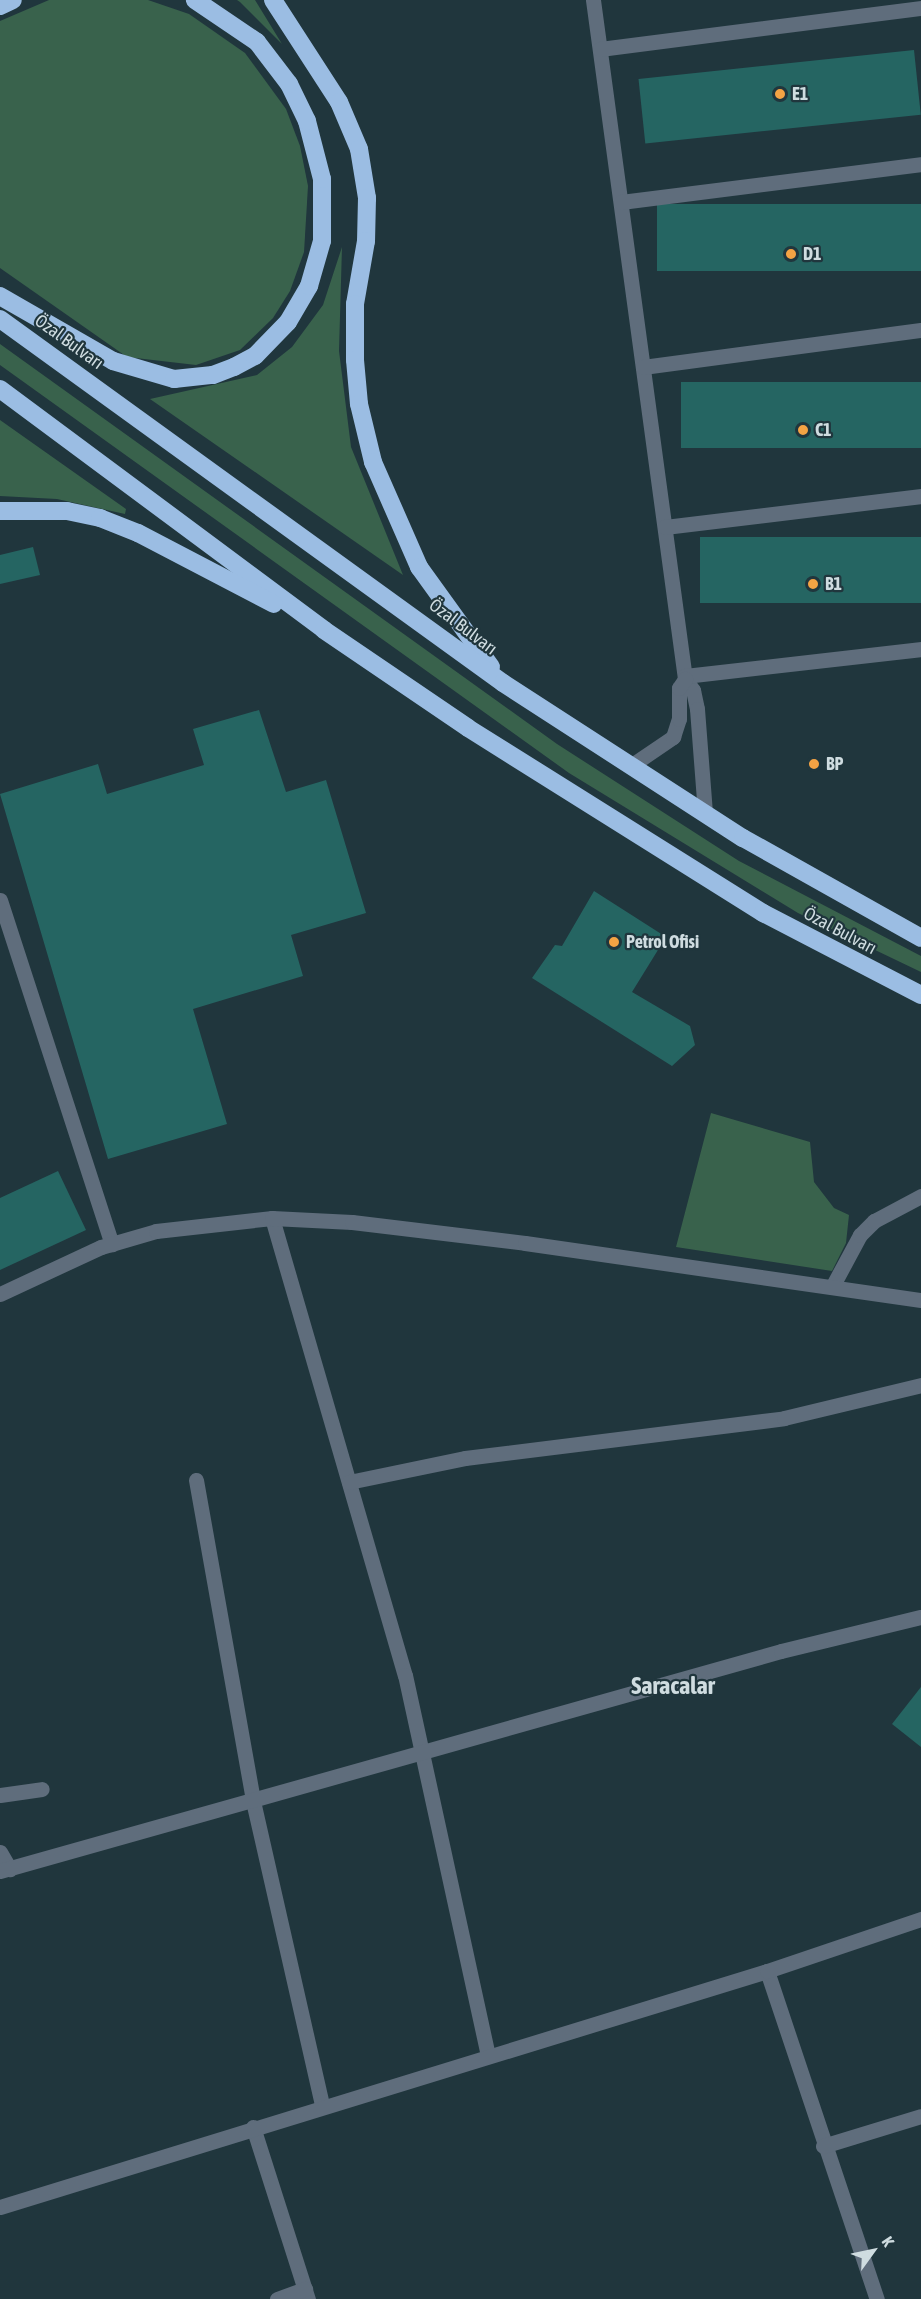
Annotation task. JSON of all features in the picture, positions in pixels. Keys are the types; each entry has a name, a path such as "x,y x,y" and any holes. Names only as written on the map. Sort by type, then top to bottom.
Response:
{"highway":[{"path":"0,6 13,0"},
{"path":"0,296 113,361 174,379 213,375 234,367 255,356 288,322 309,286 322,241 322,179 307,121 289,84 257,42 195,0"},
{"path":"273,0 328,83 359,149 368,198 366,241 355,304 355,360 359,404 373,462 419,567 502,683"},
{"name":"Özal Bulvarı","path":"0,319 502,683 705,814 921,938"},
{"name":"Özal Bulvarı","path":"0,389 324,630 638,838 801,934 921,995"},
{"path":"0,511 67,511 100,518 138,533 324,630"}],"street":[{"path":"593,0 685,678 693,690 697,709 705,814"},
{"path":"600,49 921,8"},
{"path":"621,202 921,164"},
{"path":"643,367 921,330"},
{"path":"665,527 921,496"},
{"path":"685,678 921,649"},
{"path":"632,765 673,737 679,719 679,688 685,678"},
{"path":"0,900 112,1244"},
{"path":"832,1287 860,1235 874,1221 921,1196"},
{"path":"272,1218 349,1482 424,1754 488,2056"},
{"path":"0,1294 112,1244 195,1224 272,1218 352,1222 525,1243 921,1300"},
{"path":"349,1482 465,1458 784,1418 921,1385"},
{"path":"196,1480 253,1801 322,2106"},
{"path":"0,1852 5,1870 424,1754 781,1651 921,1617"},
{"path":"0,1796 42,1789"},
{"path":"0,2207 253,2127 767,1971 921,1919"},
{"path":"767,1971 823,2146 877,2299"},
{"path":"823,2146 921,2116"},
{"path":"253,2127 307,2294 277,2299"}],"green space":[{"path":"49,0 148,0 189,14 245,53 286,109 300,146 308,186 304,252 290,291 273,318 240,350 196,365 127,357 0,268 0,21"},
{"path":"237,0 255,0 282,44 240,2"},
{"path":"342,247 339,351 351,447 403,575 150,399 257,375 292,347 323,305"},
{"path":"0,344 557,744 739,861 921,956 921,972 798,913 569,773 0,365"},
{"path":"0,420 126,509 125,514 57,499 0,496"},
{"path":"711,1113 810,1142 814,1182 834,1208 849,1215 846,1243 832,1271 676,1247"}],"building":[{"name":"E1","path":"914,50 921,115 645,144 639,79"},
{"name":"D1","path":"657,204 921,204 921,271 657,271"},
{"name":"C1","path":"681,382 921,382 921,448 681,448"},
{"name":"B1","path":"700,537 921,537 921,603 700,603"},
{"path":"33,547 40,575 0,584 0,555"},
{"path":"259,710 286,792 326,780 366,913 291,935 303,976 193,1009 227,1124 108,1159 0,794 98,764 107,794 204,765 193,729"},
{"path":"594,891 666,937 632,992 690,1026 695,1045 672,1066 532,978 555,945 562,946"},
{"path":"58,1171 86,1230 0,1270 0,1198"},
{"path":"921,1687 921,1747 892,1724"}],"place":[{"name":"E1","path":"780,94"},
{"name":"D1","path":"791,254"},
{"name":"C1","path":"803,430"},
{"name":"B1","path":"813,584"},
{"name":"BP","path":"814,764"},
{"name":"Petrol Ofisi","path":"614,942"}],"district":[{"name":"Saracalar","path":"673,1686"}]}
